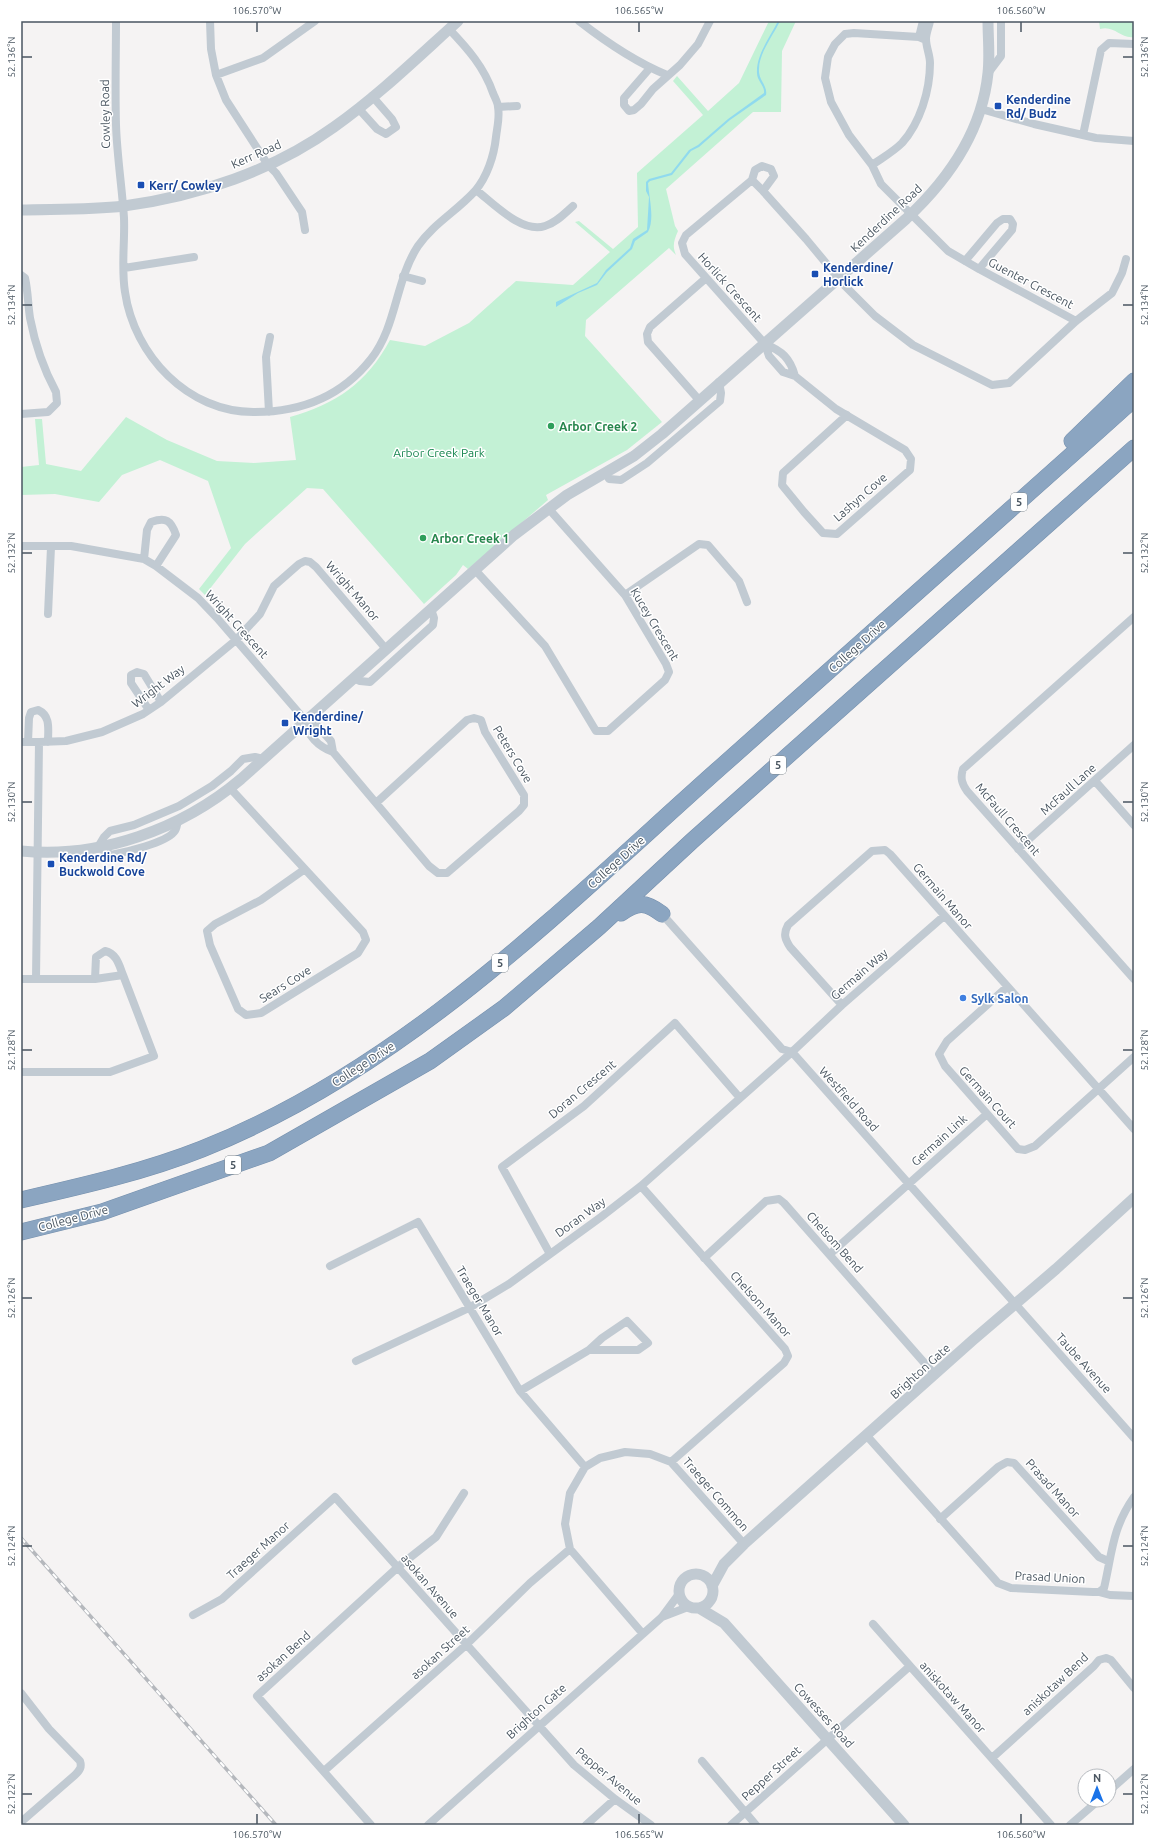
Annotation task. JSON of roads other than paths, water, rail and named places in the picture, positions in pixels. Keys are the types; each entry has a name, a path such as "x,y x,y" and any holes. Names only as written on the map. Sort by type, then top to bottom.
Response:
{"highway":[{"path":"904,604 1134,381"},
{"name":"College Drive","path":"21,1200 87,1186 144,1169 202,1149 259,1124 315,1095 369,1062 447,1006 592,884 1134,400"},
{"name":"College Drive","path":"21,1232 102,1212 269,1153 430,1061 504,1008 599,927 1058,514 1134,448"},
{"path":"1058,514 1134,455"},
{"path":"599,927 629,907 638,904 647,905 662,914"}],"street":[{"name":"Cowley Road","path":"116,21 116,122 123,206 124,289 128,309 134,326 155,363 171,379 209,403 237,410 269,412 298,408 322,399 339,389 358,374 371,359 389,326 404,276 413,254 424,238 476,190 490,164 496,144 498,107"},
{"path":"210,21 211,49 216,75 226,100 268,165 276,173 302,212 305,230"},
{"path":"216,75 263,58 315,21"},
{"name":"Kerr Road","path":"21,210 90,209 152,202 194,191 268,165 310,143 335,127 458,21"},
{"path":"579,21 604,40 650,68 667,75"},
{"path":"650,68 624,98 624,105 629,111 634,110 641,104 653,89 680,64 698,44 710,21"},
{"path":"922,39 854,33 845,34 835,44 828,57 825,78 831,102 849,135 872,165 901,144 909,134 922,108 927,93 930,62 922,39 923,21"},
{"path":"922,39 930,21"},
{"name":"Kenderdine Road","path":"21,851 39,852 98,847 129,840 178,820 204,806 230,788 263,760 305,720 514,535 567,495 606,473 645,447 765,344 911,214 942,183 962,153 981,109 988,73 988,21"},
{"name":"Kenderdine Road","path":"988,73 1001,56 1001,21"},
{"path":"449,29 480,64 486,74 498,107 517,106"},
{"path":"1083,135 1101,50 1109,43 1134,44"},
{"path":"358,108 377,128 386,134 392,132 396,127 392,119 372,96"},
{"path":"981,109 1034,124 1083,135 1124,142 1134,142"},
{"name":"Guenter Crescent","path":"839,278 875,316 913,345 992,386 1010,384 1076,321 948,251 881,184 872,165"},
{"name":"Horlick Crescent","path":"763,191 774,176 771,169 762,166 755,170 752,180 686,235 682,243 685,254 705,279 765,344"},
{"path":"752,180 839,278"},
{"path":"476,190 520,224 531,227 546,226 573,206"},
{"path":"965,261 997,223 1003,219 1010,220 1013,224 1012,230 979,269"},
{"path":"124,268 194,257"},
{"path":"1076,321 1112,292 1122,273 1126,259"},
{"path":"21,275 25,278 27,286 30,318 40,358 57,397 57,403 48,412 21,414"},
{"path":"404,276 422,282"},
{"path":"699,400 648,342 647,334 650,327 705,279"},
{"path":"269,412 266,357 270,337"},
{"name":"Lashyn Cove","path":"765,344 778,349 792,363 795,376 836,409 847,415 905,450 911,459 910,470 837,534 823,533 782,485 783,473 847,415"},
{"path":"606,473 609,479 621,480 647,463 720,401 721,393 719,382"},
{"name":"Kucey Crescent","path":"476,570 545,646 596,731 608,731 665,680 669,672 666,664 625,595 549,508"},
{"path":"144,559 147,530 151,522 160,519 168,521 173,526 176,535 156,566"},
{"path":"625,595 699,544 708,546 736,578 747,602"},
{"name":"Wright Crescent","path":"21,546 71,546 144,559 156,566 198,598 305,720"},
{"path":"48,614 51,547"},
{"name":"Wright Manor","path":"236,640 260,614 274,586 299,564 310,562 316,567 386,649"},
{"path":"353,678 360,681 370,682 433,625 434,618 431,609"},
{"name":"McFaull Crescent","path":"1134,617 963,769 962,774 964,786 1134,979"},
{"name":"Wright Way","path":"39,742 66,741 102,732 125,723 161,702 236,640"},
{"path":"149,710 131,683 131,675 137,672 144,674 161,702"},
{"path":"36,979 39,852 39,742 24,742 31,712 38,710 44,712 47,718 48,742"},
{"name":"Peters Cove","path":"305,720 314,722 331,741 333,752 429,866 438,873 447,873 519,811 524,805 524,795 485,732 481,720 474,718 467,720 376,802"},
{"name":"McFaull Lane","path":"1018,849 1134,745"},
{"path":"98,847 110,831 134,825 179,806 212,786 231,772 243,760 255,757 263,760"},
{"path":"1095,781 1134,825"},
{"name":"Sears Cove","path":"230,788 363,932 366,940 358,953 261,1013 246,1015 238,1009 210,945 208,931 215,924 261,900 304,869"},
{"name":"Germain Manor","path":"842,1005 790,947 784,936 785,931 788,925 872,851 884,850 890,854 1007,988 1134,1129"},
{"name":"Westfield Road","path":"662,914 782,1049 792,1052 1016,1305"},
{"name":"Germain Way","path":"792,1052 842,1005 944,916"},
{"path":"21,1072 110,1072 154,1056 123,975 112,953 105,951 96,957 95,979"},
{"path":"21,979 95,979 123,975"},
{"name":"Germain Court","path":"1007,988 947,1041 939,1054 945,1066 1018,1149 1025,1150 1035,1146 1134,1057"},
{"name":"Doran Crescent","path":"550,1254 502,1168 584,1106 675,1023 740,1098"},
{"name":"Doran Way","path":"356,1361 469,1308 509,1284 641,1186 792,1052"},
{"name":"Germain Link","path":"830,1254 987,1114"},
{"name":"Chelsom Manor","path":"641,1186 785,1349 788,1356 784,1363 671,1462"},
{"name":"Brighton Gate","path":"712,1586 724,1564 744,1544 1016,1305 1134,1198"},
{"name":"Chelsom Bend","path":"704,1258 766,1201 779,1199 830,1254 935,1375"},
{"name":"Traeger Manor","path":"330,1266 418,1222 520,1391 585,1467"},
{"name":"Taube Avenue","path":"1016,1305 1134,1438"},
{"path":"520,1391 589,1350 602,1338 627,1321 648,1343 638,1350 589,1350"},
{"name":"Prasad Union","path":"867,1436 998,1583 1011,1588 1099,1592 1104,1588 1113,1539 1125,1510 1134,1497"},
{"name":"Traeger Common","path":"585,1467 600,1458 625,1452 650,1454 671,1462 744,1544"},
{"name":"Prasad Manor","path":"940,1519 998,1467 1007,1462 1014,1463 1098,1557 1108,1561"},
{"path":"585,1467 570,1493 565,1524 570,1549 643,1634"},
{"path":"398,1567 436,1537 464,1494"},
{"name":"Traeger Manor","path":"193,1615 222,1599 335,1497"},
{"name":"asokan Avenue","path":"335,1497 466,1645 540,1725"},
{"name":"asokan Street","path":"324,1772 466,1645 530,1583 570,1549"},
{"name":"Brighton Gate","path":"700,1574 724,1564"},
{"name":"asokan Bend","path":"371,1825 258,1696 398,1567"},
{"path":"694,1574 700,1574 710,1581 712,1586 712,1597 709,1602 694,1607 684,1603 679,1594 679,1588 684,1578 694,1574"},
{"path":"1099,1592 1110,1595 1134,1596"},
{"name":"Brighton Gate","path":"428,1825 662,1617 679,1594"},
{"name":"Cowesses Road","path":"712,1597 724,1623 904,1825"},
{"name":"Brighton Gate","path":"662,1617 694,1607"},
{"name":"Cowesses Road","path":"694,1607 724,1623"},
{"path":"873,1624 910,1666"},
{"name":"aniskotaw Bend","path":"992,1758 1099,1660 1106,1658 1111,1660 1134,1688"},
{"name":"aniskotaw Manor","path":"828,1740 910,1666 1051,1825"},
{"path":"21,1694 49,1729 80,1761 81,1764 80,1769 75,1775 21,1822"},
{"name":"Pepper Avenue","path":"540,1725 574,1765 615,1799 651,1825"},
{"name":"Pepper Street","path":"731,1825 828,1740"},
{"path":"702,1761 756,1825"},
{"path":"1117,1784 1134,1769"},
{"path":"586,1825 615,1799"},
{"path":"1070,1825 1090,1808"}],"water":[{"path":"778,21 780,21 761,57 760,63 759,73 766,89 766,95 730,120 699,147 691,151 672,175 650,181 648,183 651,221 648,232 635,241 632,249 607,272 597,285 578,293 556,307 556,302 597,283 606,270 630,248 633,239 647,230 649,197 646,191 646,182 649,179 671,173 689,150 698,145 728,119 764,93 757,76 757,66 761,53"}],"railway":[{"path":"21,1538 276,1825"}],"place":[{"name":"Kenderdine Rd/ Budz","path":"998,106"},
{"name":"Kerr/ Cowley","path":"141,185"},
{"name":"Kenderdine/ Horlick","path":"815,274"},
{"name":"Arbor Creek 2","path":"551,426"},
{"name":"Arbor Creek 1","path":"423,538"},
{"name":"Kenderdine/ Wright","path":"285,723"},
{"name":"Kenderdine Rd/ Buckwold Cove","path":"51,864"},
{"name":"Sylk Salon","path":"963,998"}],"park label":[{"name":"Arbor Creek Park","path":"439,452"}]}
